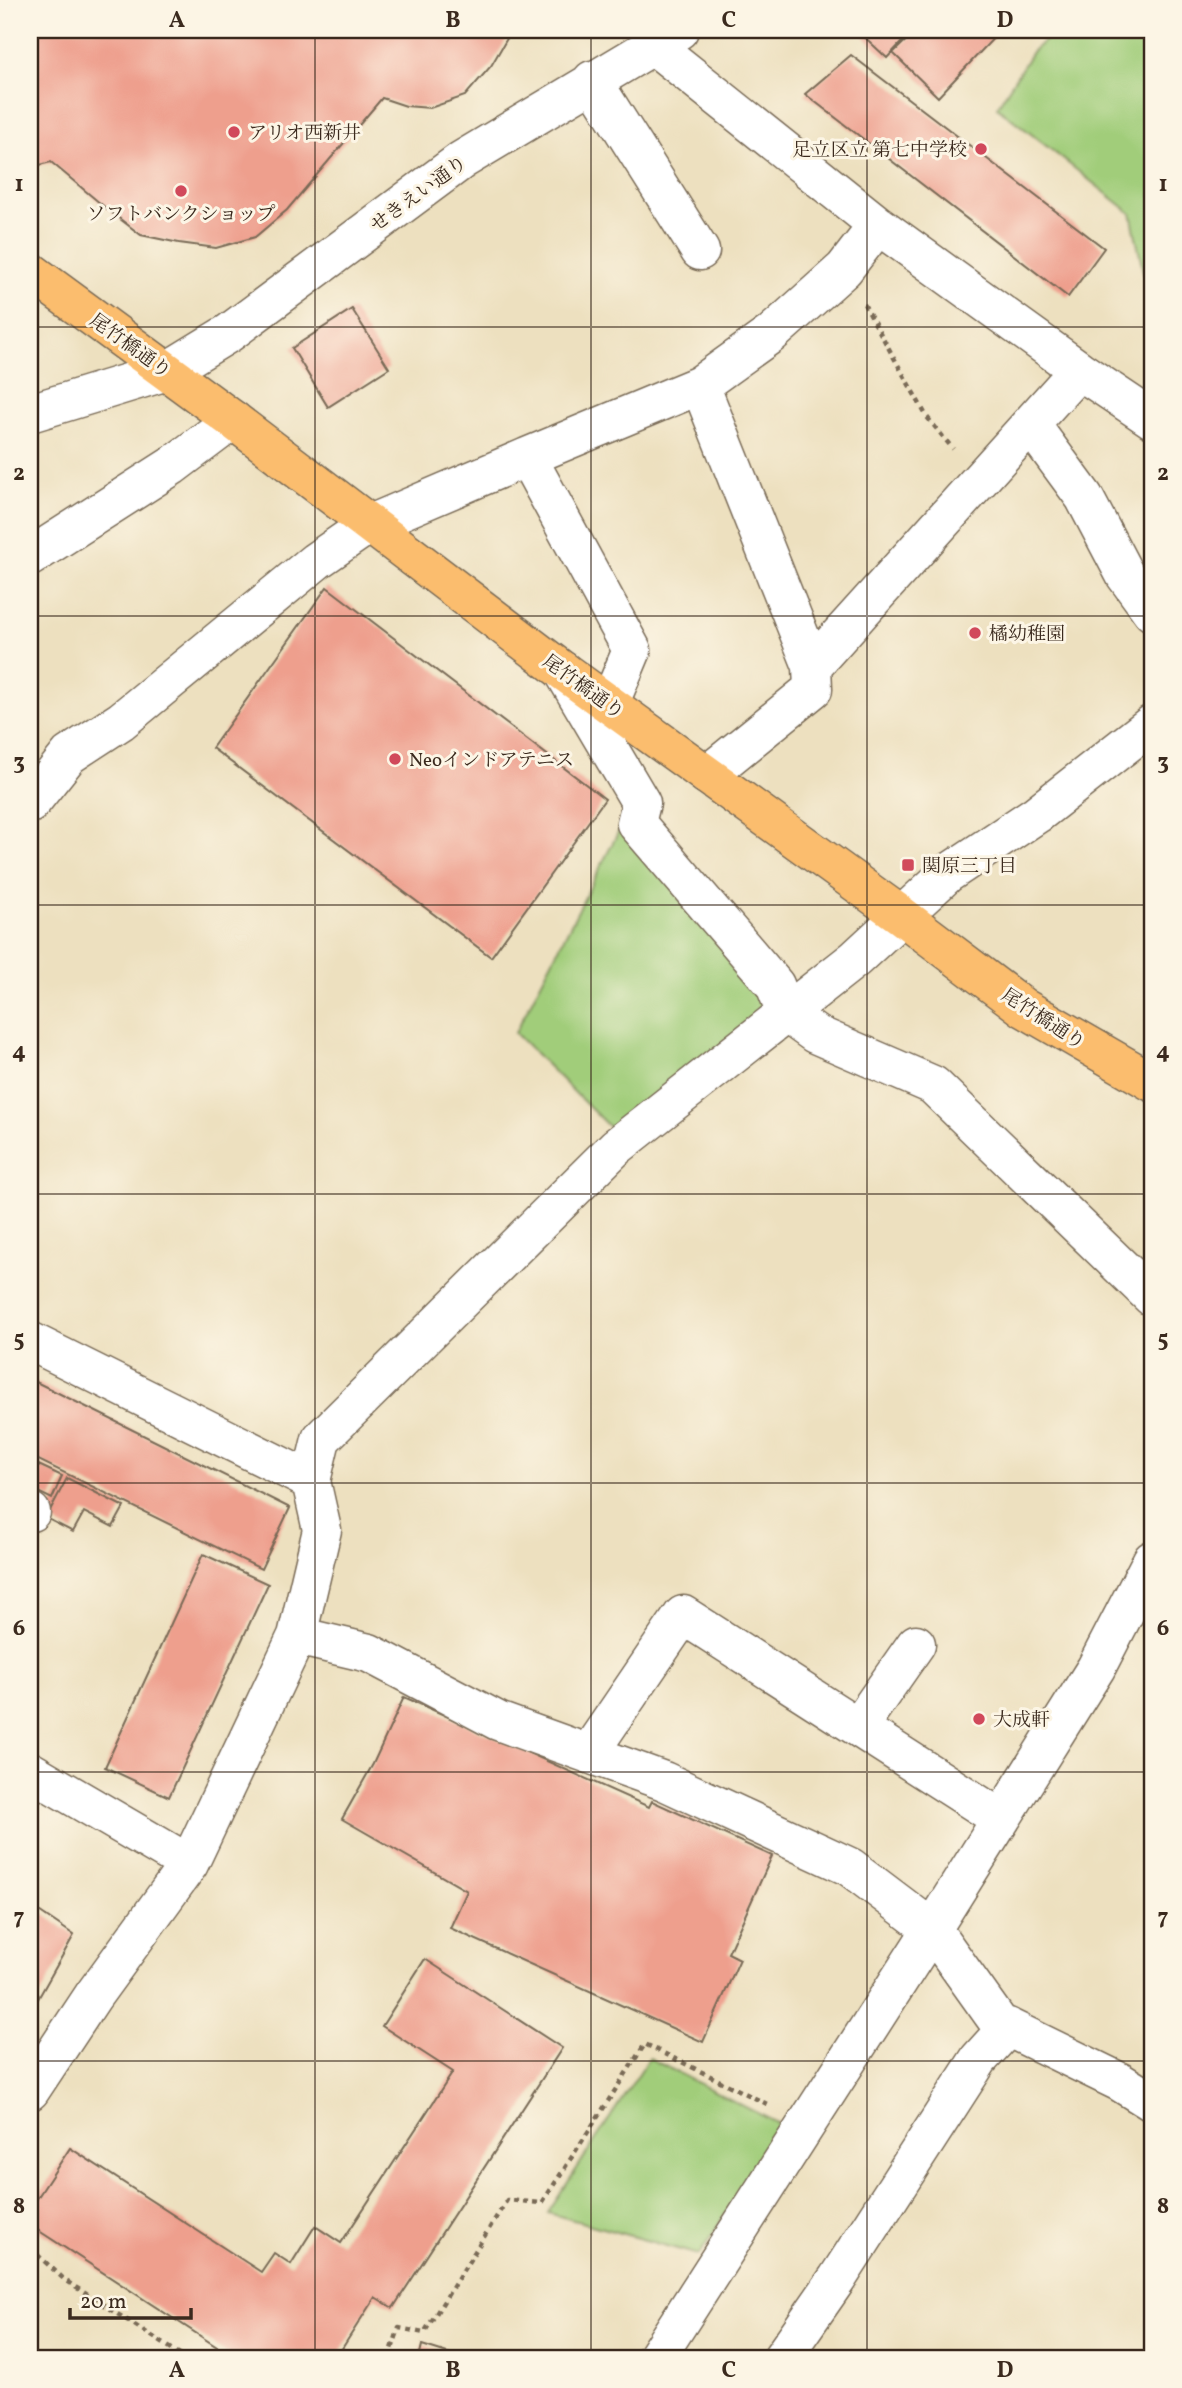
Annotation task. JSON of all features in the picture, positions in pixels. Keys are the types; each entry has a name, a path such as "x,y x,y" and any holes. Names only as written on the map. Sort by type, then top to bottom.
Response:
{"main road":[{"name":"尾竹橋通り","path":"30,271 233,420 563,671 902,916 1024,1008 1139,1077 1152,1082"}],"street":[{"name":"せきえい通り","path":"30,414 167,371 229,333 462,159 666,37"},
{"path":"666,37 878,225 1079,370 1152,419"},
{"path":"592,80 700,251"},
{"path":"30,804 69,755 121,721 316,561 368,524 700,385 771,334 844,269 878,225"},
{"path":"812,666 1079,370"},
{"path":"700,385 812,666 813,689 707,775"},
{"path":"30,557 172,466 233,420"},
{"path":"1031,425 1084,497 1125,575 1152,612"},
{"path":"527,457 632,650 609,705"},
{"path":"563,671 641,803 636,823 775,985 786,1013 815,1034 933,1085 1152,1297"},
{"path":"30,2091 93,1996 189,1864 297,1636 322,1530 311,1481 321,1439 616,1147 855,960 947,874 1037,814 1152,724"},
{"path":"30,1341 311,1481"},
{"path":"656,2358 1096,1668 1152,1560"},
{"path":"589,1753 683,1615 1001,1819"},
{"path":"297,1636 369,1653 498,1721 664,1781 850,1867 932,1929 999,2023 1120,2082 1152,2102"},
{"path":"858,1727 916,1644"},
{"path":"30,1771 189,1864"},
{"path":"782,2358 837,2279 979,2059 1008,2027"}],"path":[{"path":"844,269 927,416 980,482"},
{"path":"389,2358 399,2328 424,2333 506,2200 542,2203 645,2044 806,2124"},
{"path":"30,2248 66,2281 186,2358"}],"green space":[{"path":"1056,30 1152,30 1152,314 1131,213 997,107 1032,52"},
{"path":"622,825 763,994 756,1020 612,1130 515,1033"},
{"path":"649,2058 783,2126 699,2255 548,2213"}],"building":[{"name":"アリオ西新井","path":"30,30 509,30 509,35 491,66 465,96 430,108 406,106 382,98 287,210 255,237 216,248 141,235 51,162 40,165 30,157"},
{"path":"857,30 913,30 887,58"},
{"path":"917,30 1001,30 938,97 893,53"},
{"path":"851,55 1104,248 1068,297 805,94"},
{"path":"352,309 389,368 328,407 292,348"},
{"path":"327,587 605,799 491,957 212,748"},
{"path":"30,1379 290,1508 261,1569 30,1456"},
{"path":"30,1461 62,1476 52,1499 30,1488"},
{"path":"67,1478 124,1507 113,1527 84,1512 73,1532 46,1518"},
{"path":"203,1554 268,1584 169,1797 105,1767"},
{"path":"404,1697 649,1807 652,1801 772,1856 728,1953 740,1959 703,2042 450,1928 467,1891 342,1819 373,1764"},
{"path":"30,1905 74,1935 30,2013"},
{"path":"425,1959 562,2048 393,2308 375,2297 336,2358 234,2358 30,2225 30,2209 70,2148 261,2272 274,2253 291,2264 315,2226 341,2243 453,2072 382,2026"},
{"path":"422,2345 463,2358 419,2358"}],"place":[{"name":"アリオ西新井","path":"234,132"},
{"name":"足立区立 第七中学校","path":"981,149"},
{"name":"ソフトバンクショップ","path":"181,191"},
{"name":"橘幼稚園","path":"975,633"},
{"name":"Neoインドアテニス","path":"395,759"},
{"name":"関原三丁目","path":"908,865"},
{"name":"大成軒","path":"979,1719"}]}
